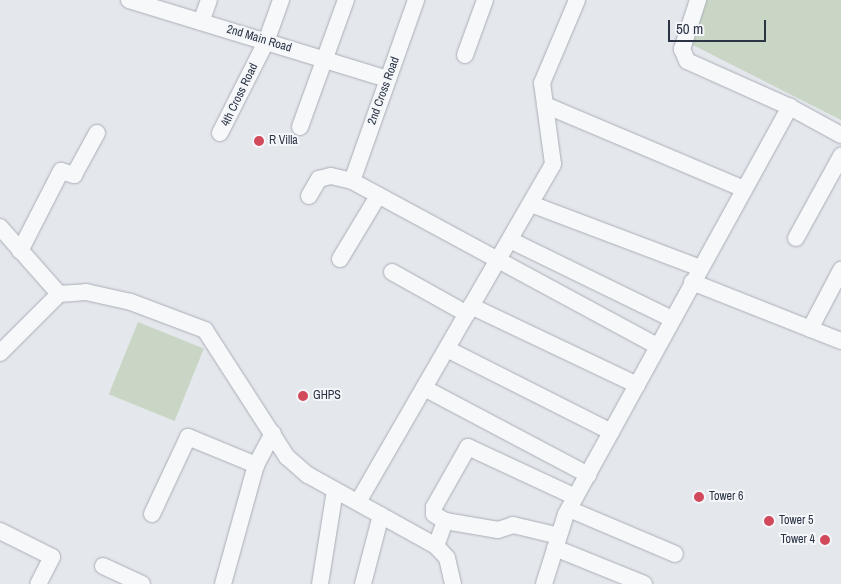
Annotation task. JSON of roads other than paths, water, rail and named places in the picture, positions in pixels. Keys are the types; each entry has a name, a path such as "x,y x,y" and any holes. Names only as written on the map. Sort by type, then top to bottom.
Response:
{"street":[{"path":"201,22 209,0"},
{"name":"4th Cross Road","path":"220,133 266,42 281,0"},
{"path":"300,127 346,0"},
{"name":"2nd Cross Road","path":"352,181 416,0"},
{"path":"465,55 486,0"},
{"path":"358,502 554,164 542,84 577,0"},
{"path":"698,0 682,49 687,61 790,107 841,135"},
{"name":"2nd Main Road","path":"138,1 388,79"},
{"path":"545,105 744,189"},
{"path":"544,584 572,503 790,107"},
{"path":"20,251 61,171 74,176 97,133"},
{"path":"796,238 841,156"},
{"path":"309,196 319,179 331,176 352,181 658,346"},
{"path":"340,259 378,196"},
{"path":"531,204 696,275 810,329 841,341"},
{"path":"0,227 59,294"},
{"path":"510,240 672,319"},
{"path":"810,329 841,270"},
{"path":"392,272 469,310 637,385"},
{"path":"0,354 59,294 86,292 131,302 205,330 273,433 298,466 335,490 436,546 447,558 453,584"},
{"path":"447,349 611,432"},
{"path":"424,388 588,475"},
{"path":"223,584 256,465 273,433"},
{"path":"152,514 188,437 256,465"},
{"path":"644,584 557,542 513,525 498,530 445,521 434,514 434,507 468,447 572,503 675,554"},
{"path":"320,584 335,490"},
{"path":"363,584 380,515"},
{"path":"436,546 445,521"},
{"path":"0,531 52,557 38,584"},
{"path":"103,566 142,584"}],"place":[{"name":"R Villa","path":"259,141"},
{"name":"GHPS","path":"303,396"},
{"name":"Tower 6","path":"699,497"},
{"name":"Tower 5","path":"769,521"},
{"name":"Tower 4","path":"825,540"}]}
